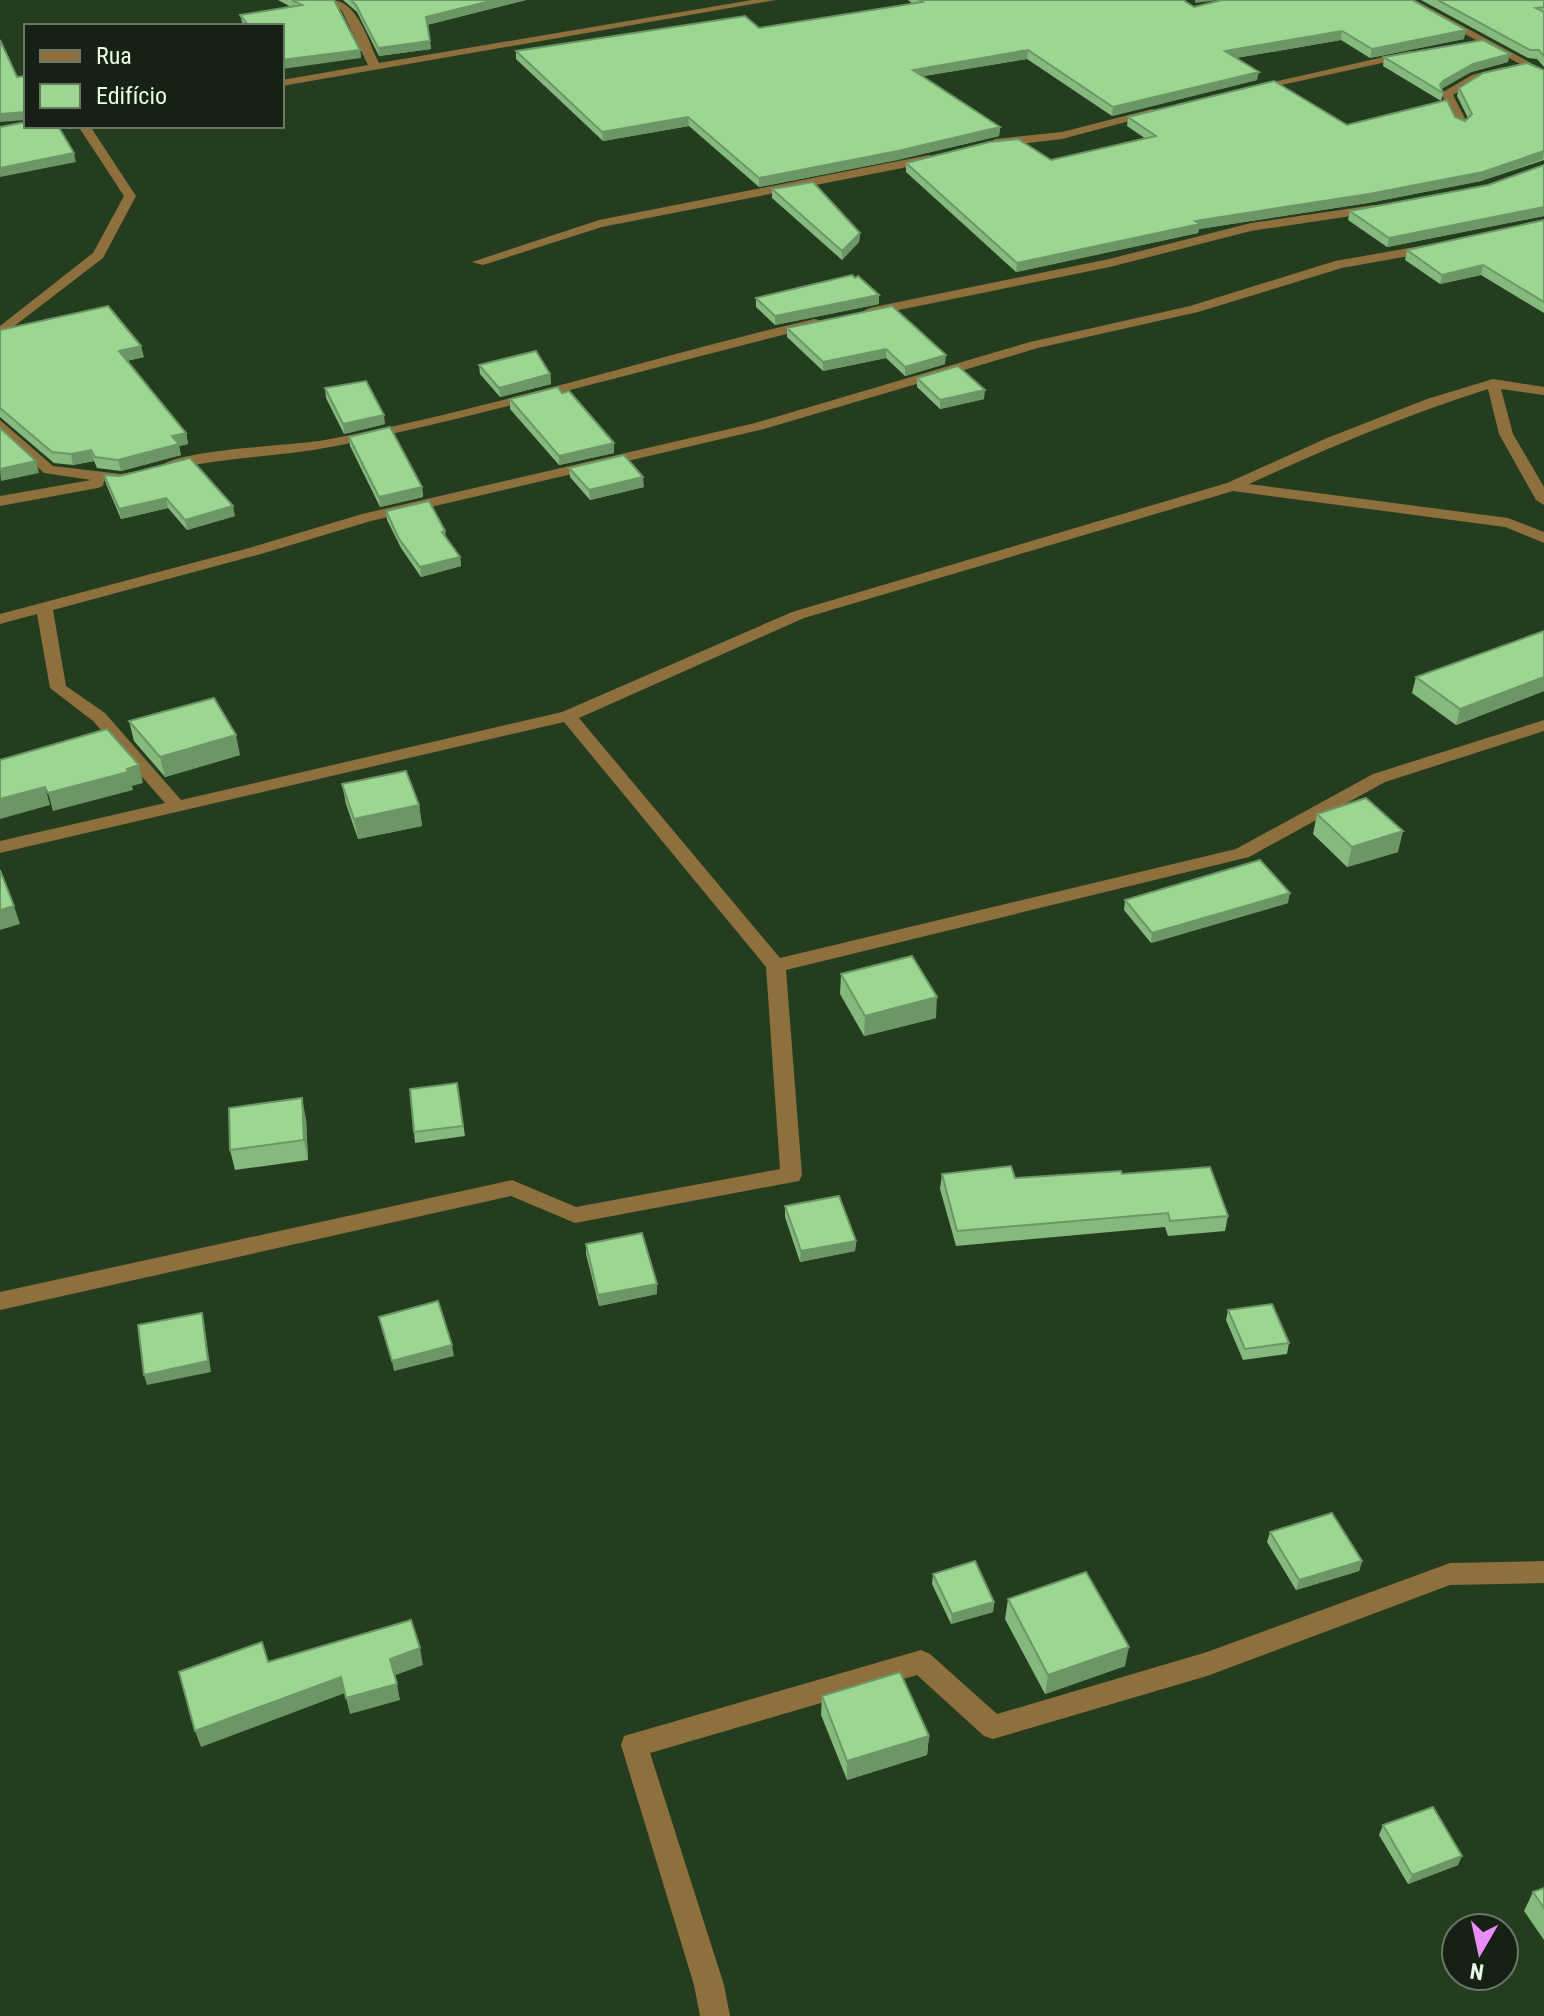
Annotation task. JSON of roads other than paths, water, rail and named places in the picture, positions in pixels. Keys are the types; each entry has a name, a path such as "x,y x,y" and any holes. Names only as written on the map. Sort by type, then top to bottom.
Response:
{"street":[{"path":"336,0 347,9 375,67"},
{"path":"284,83 771,0"},
{"path":"1407,0 1544,74"},
{"path":"1456,46 1485,41"},
{"path":"1228,94 1427,51"},
{"path":"1462,124 1447,94 1476,77 1544,61"},
{"path":"988,144 1062,135 1168,109"},
{"path":"0,333 98,255 130,196 85,128"},
{"path":"478,262 599,224 943,155"},
{"path":"852,315 1110,263 1251,227 1383,207"},
{"path":"0,619 255,551 367,517 759,426 1035,345 1193,309 1340,264 1451,244"},
{"path":"0,501 121,479 185,461 339,442 529,397 709,346 823,321"},
{"path":"0,847 568,716 798,615 1232,486 1332,441 1493,383 1544,391"},
{"path":"1493,383 1506,434 1544,500"},
{"path":"0,424 49,470 121,479"},
{"path":"1232,486 1508,523 1544,538"},
{"path":"44,607 58,688 99,717 177,806"},
{"path":"0,1301 512,1188 575,1215 791,1175 776,966 568,716"},
{"path":"776,966 1242,853 1379,778 1544,725"},
{"path":"715,2016 709,1985 634,1745 921,1662 993,1727 1207,1664 1450,1574 1544,1572"}]}
